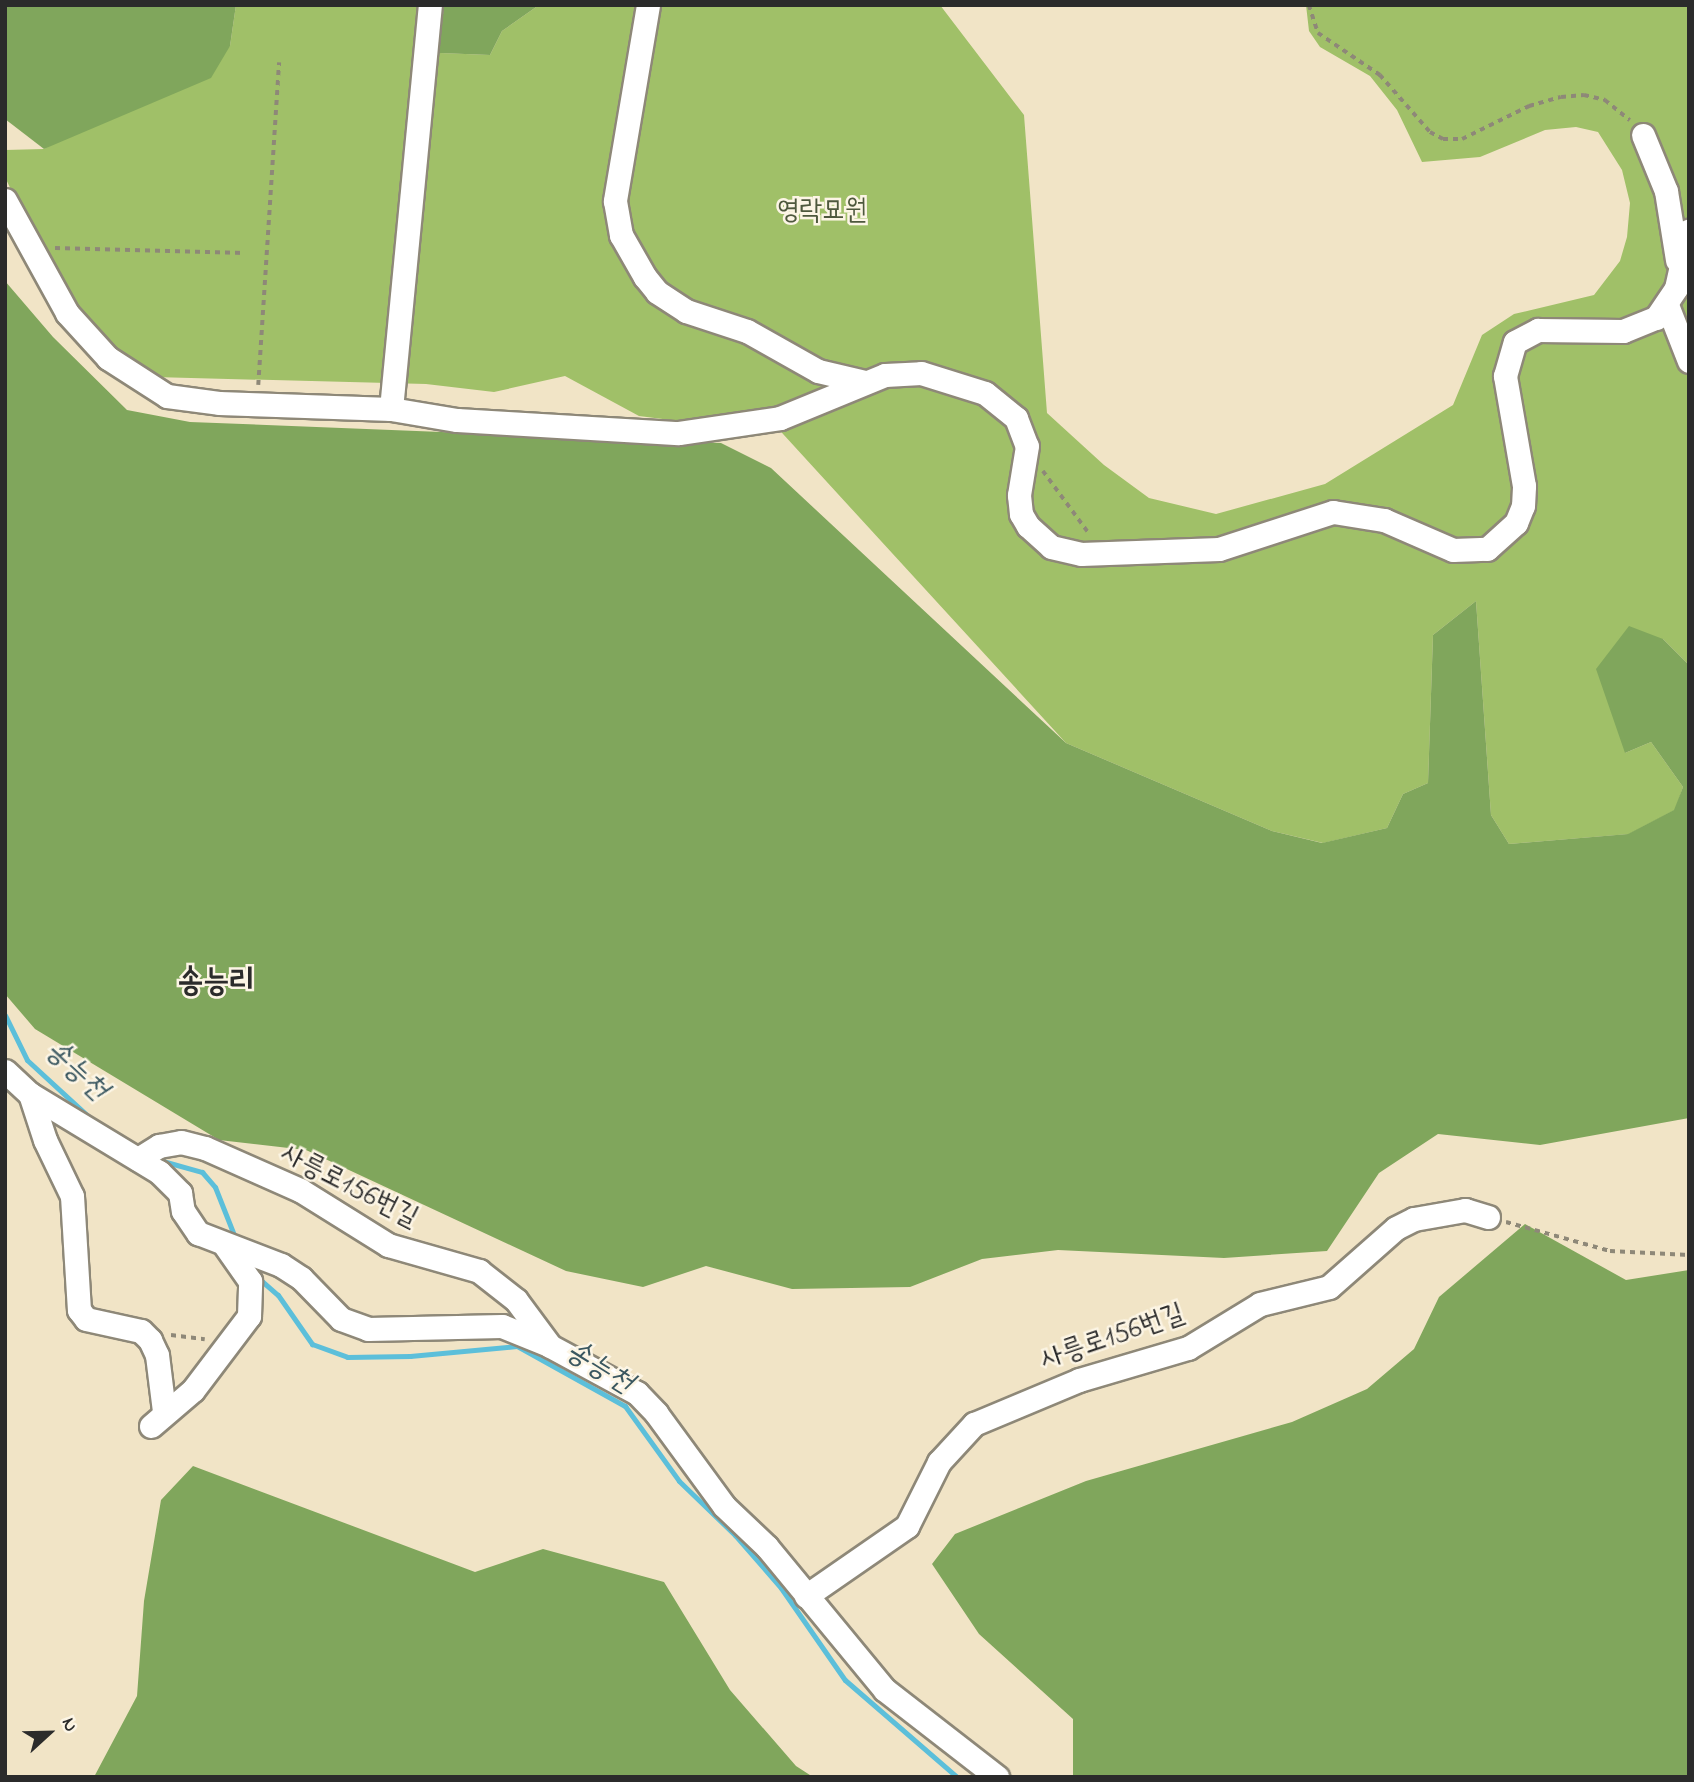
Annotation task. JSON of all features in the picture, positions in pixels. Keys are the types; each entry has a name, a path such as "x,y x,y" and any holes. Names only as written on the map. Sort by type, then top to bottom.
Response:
{"street":[{"path":"391,409 430,5"},
{"path":"648,5 615,201 621,235 633,256 657,292 673,304 747,331 818,371 865,382"},
{"path":"1643,135 1666,191 1679,274"},
{"path":"5,200 67,313 128,374 167,396 256,404 391,409 469,421 679,433 780,418 885,375 920,373 995,398 1024,431 1027,446 1018,495 1028,527 1066,552 1219,549 1333,512 1384,520 1453,550 1487,549 1516,523 1523,506 1524,486 1505,376 1515,342 1538,330 1640,328 1667,305 1679,274 1689,230"},
{"path":"1667,305 1689,360"},
{"path":"5,1071 30,1094 172,1182 198,1233 232,1249 253,1292 249,1316 230,1342 193,1390 158,1418 157,1355 141,1331 86,1318 79,1310 72,1196 45,1140 30,1094"},
{"name":"사릉로156번길","path":"138,1159 159,1146 181,1142 300,1190 388,1245 479,1271 516,1300 550,1346"},
{"name":"사릉로156번길","path":"806,1596 907,1526 939,1462 974,1424 1079,1380 1188,1348 1259,1304 1329,1287 1396,1228 1414,1219 1465,1210 1488,1217"},
{"name":"사릉로156번길","path":"232,1249 281,1265 353,1325 368,1329 502,1326 619,1379 656,1413 724,1506 767,1547 886,1690 997,1777"}],"path":[{"path":"1309,5 1318,33 1380,75 1430,132 1443,139 1462,139 1529,106 1584,95 1620,108 1643,135"},
{"path":"256,404 279,63"},
{"path":"29,247 245,253"},
{"path":"1039,463 1087,531 1109,552"},
{"path":"1488,1217 1611,1251 1689,1255"},
{"path":"141,1331 230,1342"}],"green space":[{"path":"5,5 236,5 230,46 211,78 44,149 5,119"},
{"name":"영락묘원","path":"236,5 444,5 440,53 490,55 502,31 539,5 940,5 1024,115 1047,413 1104,465 1149,498 1216,514 1325,484 1453,405 1482,335 1514,314 1594,295 1620,261 1627,237 1630,203 1622,170 1598,132 1576,127 1545,130 1480,157 1422,162 1397,110 1370,76 1320,47 1309,31 1306,5 1689,5 1689,665 1663,639 1625,753 1651,742 1683,787 1675,810 1629,834 1509,844 1491,815 1476,601 1433,635 1428,783 1403,794 1387,828 1323,843 1272,831 1066,743 761,410 686,422 639,416 565,376 494,392 426,384 154,377 112,348 46,264 5,177 5,150 44,149 230,46"},
{"path":"444,5 539,5 502,31 490,55 439,53"},
{"path":"5,281 53,337 127,410 190,422 721,443 771,468 1066,743 1272,831 1322,843 1387,828 1403,794 1428,783 1433,635 1476,601 1491,815 1509,844 1628,834 1674,810 1683,787 1651,742 1625,753 1596,669 1629,626 1663,639 1689,665 1689,1118 1540,1145 1438,1134 1379,1173 1327,1251 1224,1258 1058,1250 982,1259 910,1287 792,1289 706,1266 643,1287 566,1271 306,1150 219,1140 35,1029 5,994"},
{"path":"1525,1224 1626,1280 1689,1270 1689,1777 1073,1777 1073,1719 979,1634 932,1564 955,1534 1086,1481 1292,1422 1367,1389 1414,1349 1439,1297"},
{"path":"193,1466 475,1572 543,1549 664,1582 730,1690 796,1766 813,1777 94,1777 137,1696 144,1601 161,1500"}],"waterway":[{"name":"송능천","path":"5,1015 27,1060 89,1117"},
{"name":"송능천","path":"159,1160 202,1172 215,1187 236,1240"},
{"name":"송능천","path":"256,1276 278,1295 312,1344 347,1357 410,1356 517,1346 625,1406 679,1481 735,1535 781,1588 845,1680 957,1777"}],"district":[{"name":"송능리","path":"216,983"}]}
